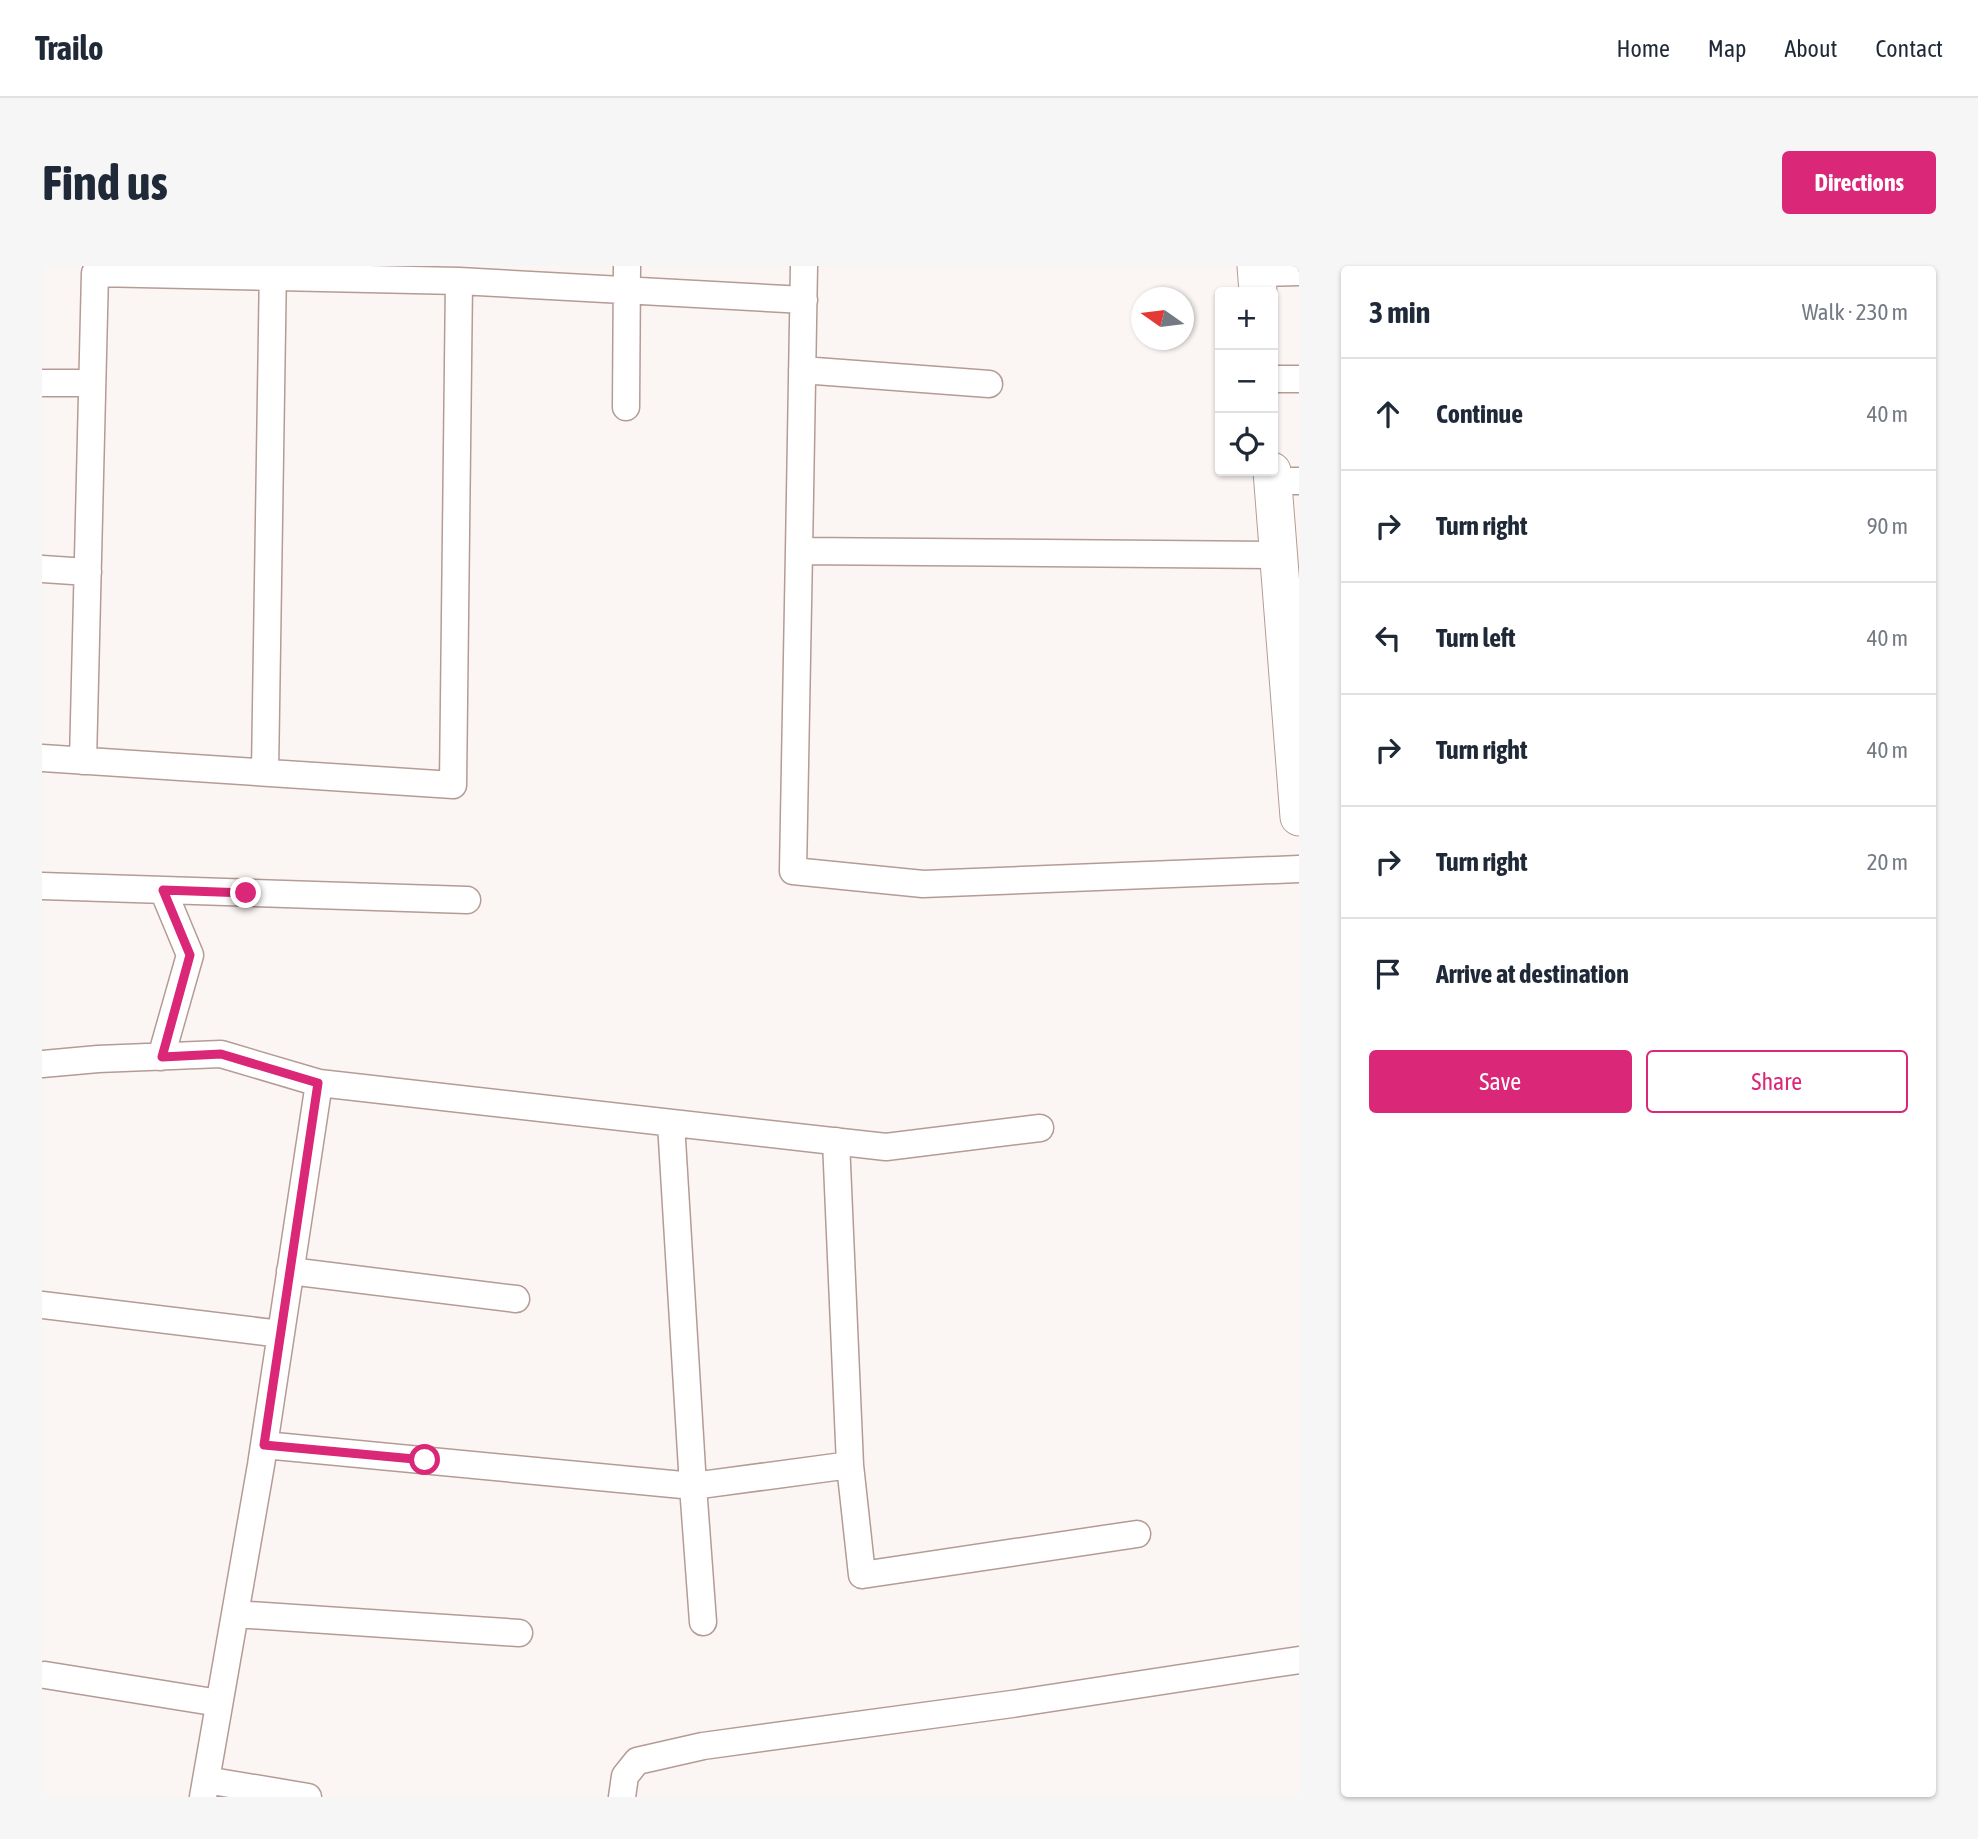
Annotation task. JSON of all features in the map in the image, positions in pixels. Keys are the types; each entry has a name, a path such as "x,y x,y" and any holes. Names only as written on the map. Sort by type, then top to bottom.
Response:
{"street":[{"path":"804,266 793,871 923,884 1299,869"},
{"path":"83,761 95,269 273,272 459,281 626,278 804,300"},
{"path":"265,772 273,272"},
{"path":"1257,277 1299,272"},
{"path":"626,278 626,407"},
{"path":"42,758 453,785 459,281"},
{"path":"802,370 989,384"},
{"path":"1278,379 1299,379"},
{"path":"42,383 92,383"},
{"path":"1281,478 1299,817"},
{"path":"799,551 1286,576"},
{"path":"42,569 88,572"},
{"path":"42,886 467,900"},
{"path":"162,1057 190,955 163,890"},
{"path":"42,1064 221,1054 318,1083 886,1147 1040,1128"},
{"path":"308,1797 204,1788 264,1445 318,1083"},
{"path":"671,1123 703,1622"},
{"path":"836,1141 850,1465 862,1575 1137,1534"},
{"path":"290,1271 516,1299"},
{"path":"42,1305 281,1334"},
{"path":"264,1445 693,1486 850,1465"},
{"path":"235,1614 519,1633"},
{"path":"622,1797 625,1776 637,1761 703,1746 1012,1704 1299,1660"},
{"path":"45,1675 219,1703"}],"route":[{"path":"246,893 163,890 190,955 162,1057 221,1054 318,1083 264,1445 425,1460"}]}
